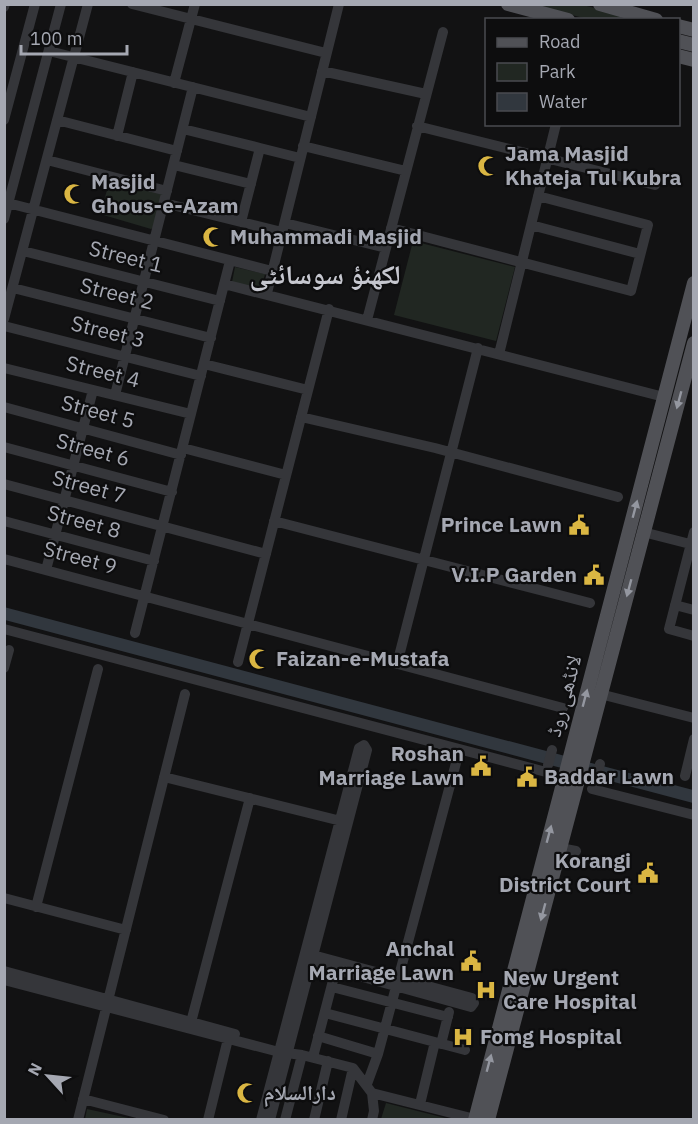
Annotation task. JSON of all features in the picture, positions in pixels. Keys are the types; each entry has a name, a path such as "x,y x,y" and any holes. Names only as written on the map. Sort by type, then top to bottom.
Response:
{"main road":[{"path":"508,4 560,18"},
{"path":"600,4 636,17"},
{"name":"لانڈھی روڈ","path":"475,1119 577,757 693,283"},
{"name":"لانڈھی روڈ","path":"577,757 600,694 693,343"},
{"name":"لانڈھی روڈ","path":"488,1119 560,848 573,772"}],"street":[{"path":"4,120 35,4"},
{"path":"4,219 61,4"},
{"path":"4,319 88,4"},
{"path":"132,4 326,53"},
{"path":"174,82 195,4"},
{"path":"267,293 339,4"},
{"path":"367,320 443,32"},
{"path":"49,51 311,117"},
{"path":"322,71 426,94"},
{"path":"117,136 134,72"},
{"path":"115,395 193,87"},
{"path":"57,120 177,151"},
{"path":"417,126 655,185"},
{"path":"499,354 556,126"},
{"path":"183,129 300,158"},
{"path":"303,146 406,171"},
{"path":"241,222 260,148"},
{"path":"47,160 167,191"},
{"path":"174,165 250,184"},
{"path":"391,228 631,291 648,225 538,196"},
{"path":"7,203 273,271"},
{"path":"164,203 241,222 386,249"},
{"path":"531,225 640,254"},
{"name":"Street 1","path":"22,251 220,301"},
{"path":"135,633 230,261"},
{"path":"224,284 267,293 664,397"},
{"name":"Street 2","path":"13,288 211,338"},
{"path":"238,662 329,309"},
{"name":"Street 3","path":"4,326 201,376"},
{"path":"397,664 478,348"},
{"path":"204,364 308,390"},
{"name":"Street 4","path":"4,368 191,414"},
{"path":"46,570 93,390"},
{"name":"Street 5","path":"4,407 83,428 286,475"},
{"path":"301,417 618,497"},
{"name":"Street 6","path":"4,447 172,492"},
{"name":"Street 7","path":"4,484 266,554"},
{"name":"Street 8","path":"4,521 154,561"},
{"path":"274,521 590,603"},
{"path":"644,532 692,544"},
{"path":"693,532 692,544 669,629 693,636"},
{"name":"Street 9","path":"4,559 563,708"},
{"path":"682,576 693,579"},
{"path":"675,605 693,610"},
{"path":"4,630 547,768 552,750"},
{"path":"4,668 9,650"},
{"path":"36,907 98,669"},
{"path":"78,1119 185,694"},
{"path":"600,694 693,718"},
{"path":"685,776 691,759 693,739"},
{"path":"285,1119 292,1052 308,958 344,822 367,750 362,745 358,748 344,822"},
{"path":"372,1119 374,1111 370,1088 378,1054 456,763"},
{"path":"600,764 594,784 693,815"},
{"path":"165,777 344,822"},
{"path":"190,1026 250,798"},
{"path":"560,848 576,851"},
{"path":"4,898 126,930"},
{"path":"308,958 336,969 397,982 472,998 475,1000 471,1007 451,1002 397,982 308,958"},
{"path":"261,1119 292,1052 318,1036 336,969"},
{"path":"4,971 107,1004"},
{"path":"4,980 107,1004 353,1068 370,1088 475,1119"},
{"path":"332,987 448,1017"},
{"path":"420,1104 451,1002"},
{"path":"325,1013 465,1050"},
{"path":"190,1026 228,1039 292,1052"},
{"path":"318,1036 378,1054"},
{"path":"208,1119 228,1039"},
{"path":"270,1119 292,1052"},
{"path":"314,1119 328,1061"},
{"path":"341,1119 353,1068"},
{"path":"84,1099 164,1119"}],"green space":[{"path":"530,5 583,5 622,15 621,18 584,18"},
{"path":"110,180 168,195 160,225 151,229 100,214"},
{"path":"413,241 515,267 496,341 394,315"},
{"path":"235,267 265,274 261,289 232,282"},
{"path":"386,1103 449,1119 381,1119"},
{"path":"87,1109 133,1119 85,1119"}],"water":[{"path":"4,607 693,790 693,803 5,620"}],"place":[{"name":"Jama Masjid Khateja Tul Kubra","path":"488,166"},
{"name":"Masjid Ghous-e-Azam","path":"74,194"},
{"name":"Muhammadi Masjid","path":"213,237"},
{"name":"Prince Lawn","path":"579,525"},
{"name":"V.I.P Garden","path":"594,575"},
{"name":"Faizan-e-Mustafa","path":"259,659"},
{"name":"Roshan Marriage Lawn","path":"481,766"},
{"name":"Baddar Lawn","path":"527,777"},
{"name":"Korangi District Court","path":"648,873"},
{"name":"Anchal Marriage Lawn","path":"471,961"},
{"name":"New Urgent Care Hospital","path":"486,990"},
{"name":"Fomg Hospital","path":"463,1037"},
{"name":"دارالسلام","path":"247,1093"}],"district":[{"name":"لکھنؤ سوسائٹی","path":"325,275"}]}
